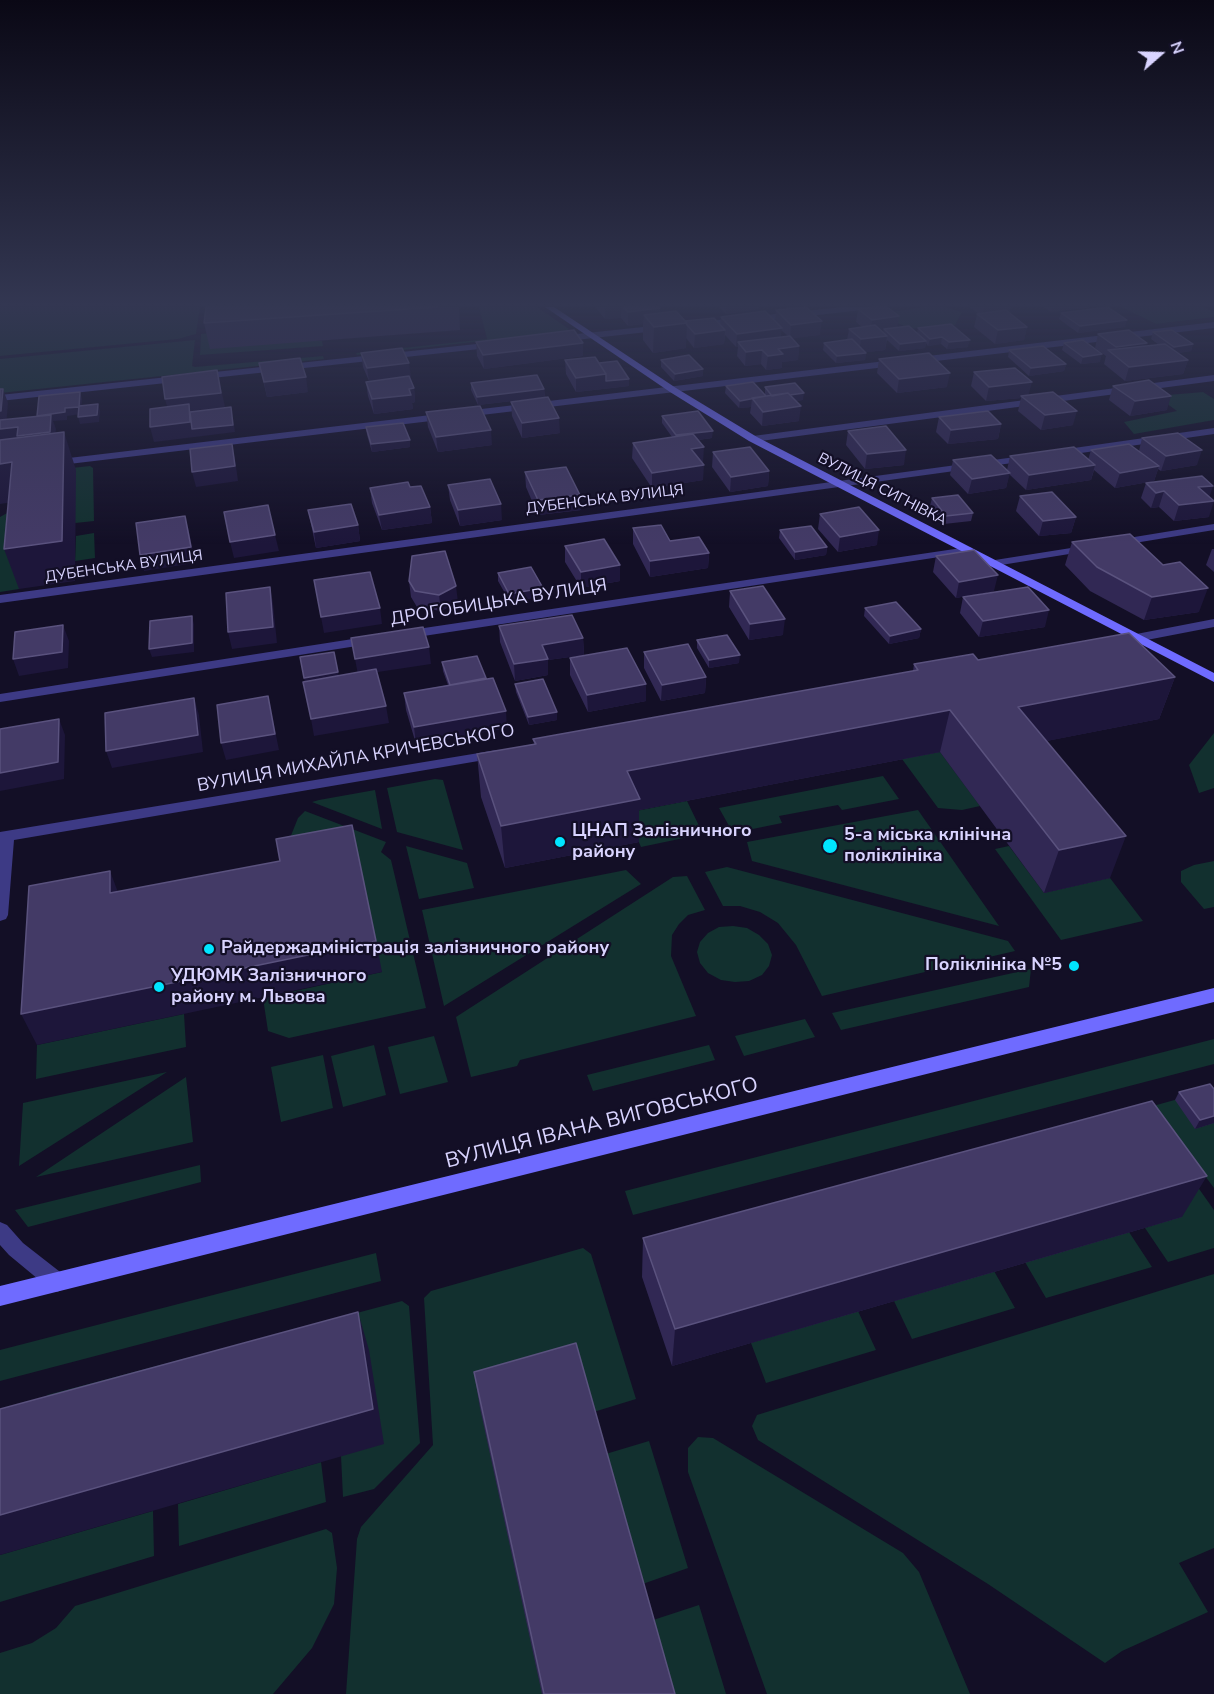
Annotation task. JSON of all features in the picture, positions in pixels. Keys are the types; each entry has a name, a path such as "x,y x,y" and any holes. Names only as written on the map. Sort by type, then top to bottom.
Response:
{"street":[{"path":"0,398 114,386"},
{"name":"ВУЛИЦЯ СИГНІВКА","path":"667,386 753,439 838,485 994,563 1135,639 1214,678"},
{"path":"43,465 452,414 706,386"},
{"path":"753,439 1153,386"},
{"name":"ДУБЕНСЬКА ВУЛИЦЯ","path":"0,599 1214,432"},
{"path":"994,563 1214,527"},
{"name":"ДРОГОБИЦЬКА ВУЛИЦЯ","path":"0,698 968,550"},
{"path":"1107,644 1214,623"},
{"name":"ВУЛИЦЯ МИХАЙЛА КРИЧЕВСЬКОГО","path":"3,837 512,751"},
{"path":"0,915 3,837"},
{"name":"ВУЛИЦЯ ІВАНА ВИГОВСЬКОГО","path":"0,1296 1214,995"},
{"path":"0,1231 16,1250 57,1282"}],"green space":[{"path":"0,386 66,386 0,393"},
{"path":"1203,392 1214,399 1214,420 1134,434 1124,422 1177,411 1159,398"},
{"path":"90,466 93,468 94,521 75,523 0,476"},
{"path":"25,506 19,589 0,592 0,517 18,507"},
{"path":"94,533 95,558 75,561 76,536"},
{"path":"1214,733 1214,788 1199,793 1189,765"},
{"path":"940,752 980,806 962,810 938,808 902,759"},
{"path":"883,776 899,799 842,810 838,805 779,816 782,823 733,833 719,808"},
{"path":"435,779 443,780 463,850 397,832 387,788"},
{"path":"375,790 382,829 312,802 319,800"},
{"path":"687,801 703,834 641,847 626,813"},
{"path":"918,810 999,926 752,861 747,842"},
{"path":"305,811 386,842 381,852 391,860 426,1008 289,1038 268,1031 263,998 382,972 290,838 298,818"},
{"path":"406,846 467,863 474,888 419,899"},
{"path":"1009,846 1044,893 1110,878 1143,921 1061,940 995,849"},
{"path":"1214,861 1214,907 1204,909 1181,882 1181,871 1194,865"},
{"path":"727,867 1008,941 1015,951 822,996 796,945 778,923 760,912 740,906 723,906 705,872"},
{"path":"626,870 641,884 444,1006 422,910"},
{"path":"687,876 705,910 688,915 679,924 672,935 671,956 696,1016 520,1060 517,1066 471,1077 456,1017 673,877"},
{"path":"719,927 747,928 759,935 768,944 772,955 769,966 762,975 749,981 721,980 708,973 700,963 697,952 700,942 708,933"},
{"path":"1031,969 1029,987 841,1030 832,1013"},
{"path":"184,1014 186,1047 36,1079 37,1045"},
{"path":"805,1019 815,1037 744,1056 735,1036"},
{"path":"434,1036 448,1082 400,1094 388,1047"},
{"path":"1214,1039 1214,1064 633,1215 625,1191"},
{"path":"374,1045 386,1095 343,1107 331,1056"},
{"path":"709,1045 715,1060 593,1091 587,1075"},
{"path":"323,1055 333,1108 281,1122 271,1067"},
{"path":"167,1072 19,1166 23,1103"},
{"path":"186,1077 193,1142 36,1177"},
{"path":"1214,1089 1214,1188 1153,1106"},
{"path":"1141,1107 1214,1210 1214,1248 1168,1262 1145,1228 1182,1216"},
{"path":"200,1165 201,1182 28,1227 15,1210"},
{"path":"1129,1232 1152,1267 1046,1298 1025,1262"},
{"path":"583,1248 591,1254 636,1399 587,1414 542,1694 346,1694 357,1539 361,1527 433,1445 424,1298 431,1291"},
{"path":"376,1253 381,1281 0,1381 0,1350"},
{"path":"994,1271 1015,1308 912,1339 894,1301"},
{"path":"1214,1274 1214,1548 1179,1563 1208,1612 1122,1651 1105,1663 988,1584 758,1440 752,1426 757,1415"},
{"path":"402,1301 409,1306 420,1443 374,1489 343,1497 341,1456 46,1439 47,1395"},
{"path":"858,1311 876,1350 766,1383 751,1343"},
{"path":"698,1437 713,1438 903,1553 919,1572 970,1694 767,1694 688,1472 688,1448"},
{"path":"649,1441 688,1568 634,1587 599,1456"},
{"path":"321,1462 326,1502 179,1546 178,1504"},
{"path":"153,1511 154,1556 0,1602 0,1555"},
{"path":"326,1529 332,1533 337,1568 334,1604 312,1648 273,1694 0,1694 0,1653 32,1643 56,1628 75,1606"},
{"path":"699,1605 726,1694 664,1694 644,1623"}],"building":[{"path":"163,386 220,386 221,393 165,399"},
{"path":"367,386 413,386 414,388 409,389 411,395 372,399"},
{"path":"472,386 543,386 544,389 477,397"},
{"path":"726,386 757,386 766,396 740,401"},
{"path":"798,386 804,393 772,396 765,387"},
{"path":"1113,386 1157,386 1171,396 1135,401"},
{"path":"0,389 3,389 1,411 0,411"},
{"path":"80,392 79,407 65,408 65,412 37,416 39,396"},
{"path":"1053,392 1077,411 1045,415 1021,396"},
{"path":"788,393 801,406 763,412 752,398"},
{"path":"548,397 559,418 522,423 511,402"},
{"path":"98,404 97,415 78,417 79,406"},
{"path":"189,404 190,422 150,427 150,409"},
{"path":"480,406 491,430 436,437 426,412"},
{"path":"231,407 233,425 192,429 190,412"},
{"path":"698,411 713,431 676,435 662,416"},
{"path":"988,411 1001,424 951,430 939,417"},
{"path":"51,415 50,432 17,436 18,427 0,429 0,420"},
{"path":"403,423 410,440 371,444 366,427"},
{"path":"886,426 906,450 867,454 848,431"},
{"path":"64,432 62,541 4,549 12,462 0,464 0,440"},
{"path":"1178,433 1202,450 1166,456 1142,438"},
{"path":"693,434 704,447 691,449 704,465 652,473 633,443"},
{"path":"232,444 235,466 192,472 190,449"},
{"path":"1129,444 1159,466 1120,473 1091,450"},
{"path":"750,447 769,471 731,477 713,452"},
{"path":"1074,447 1095,465 1029,475 1010,456"},
{"path":"991,455 1010,473 972,479 953,460"},
{"path":"566,467 580,495 538,500 525,472"},
{"path":"1202,476 1213,486 1198,487 1214,501 1179,505 1164,491 1156,493 1146,483"},
{"path":"490,479 501,504 458,510 448,485"},
{"path":"408,482 410,487 421,486 430,507 379,515 370,488"},
{"path":"1052,492 1076,517 1043,521 1020,496"},
{"path":"958,495 973,513 946,516 932,498"},
{"path":"351,504 358,525 314,532 308,510"},
{"path":"268,505 275,535 230,542 224,512"},
{"path":"859,507 879,530 840,537 820,514"},
{"path":"185,516 191,547 140,555 136,523"},
{"path":"661,525 670,541 699,537 709,553 650,561 633,528"},
{"path":"811,526 827,547 795,552 780,530"},
{"path":"1130,534 1163,565 1180,562 1208,588 1152,597 1097,567 1072,542"},
{"path":"604,539 620,565 581,572 565,546"},
{"path":"974,550 998,575 959,582 936,556"},
{"path":"445,551 456,586 439,595 415,591 409,581 412,556"},
{"path":"531,567 543,588 509,594 498,573"},
{"path":"370,572 380,608 321,617 314,580"},
{"path":"763,586 785,619 750,624 730,591"},
{"path":"270,587 273,627 228,632 226,593"},
{"path":"1028,587 1049,610 983,621 963,597"},
{"path":"896,602 921,629 890,636 865,608"},
{"path":"572,615 583,638 542,645 548,659 514,664 499,626"},
{"path":"192,616 192,643 149,649 150,621"},
{"path":"63,625 62,652 13,659 15,632"},
{"path":"423,627 429,647 355,659 351,638"},
{"path":"1129,633 1175,677 1018,707 1126,836 1059,850 950,710 627,771 640,799 501,826 477,754 536,744 533,739 918,670 914,664 973,654 978,660"},
{"path":"727,635 740,655 709,660 697,640"},
{"path":"688,644 706,677 662,685 644,652"},
{"path":"627,648 646,684 587,695 570,658"},
{"path":"334,652 338,672 304,678 300,657"},
{"path":"477,656 486,678 450,685 442,662"},
{"path":"376,669 386,706 311,719 303,682"},
{"path":"493,678 506,711 414,727 404,693"},
{"path":"543,679 557,712 528,717 515,684"},
{"path":"268,696 275,734 221,743 217,705"},
{"path":"194,698 198,735 106,751 105,713"},
{"path":"59,719 58,762 0,773 0,729"},
{"name":"Райдержадміністрація залізничного району","path":"352,825 376,941 21,1014 29,886 110,871 110,893 280,861 276,839"},
{"path":"1210,1084 1214,1089 1214,1116 1200,1120 1179,1092"},
{"path":"1152,1101 1207,1176 675,1329 643,1238"},
{"path":"358,1312 373,1409 0,1515 0,1409"},
{"path":"576,1343 675,1694 544,1694 474,1372"}],"place":[{"name":"ЦНАП Залізничного району","path":"560,842"},
{"name":"5-а міська клінічна поліклініка","path":"830,846"},
{"name":"Райдержадміністрація залізничного району","path":"209,949"},
{"name":"Поліклініка №5","path":"1074,966"},
{"name":"УДЮМК Залізничного району м. Львова","path":"159,987"}]}
